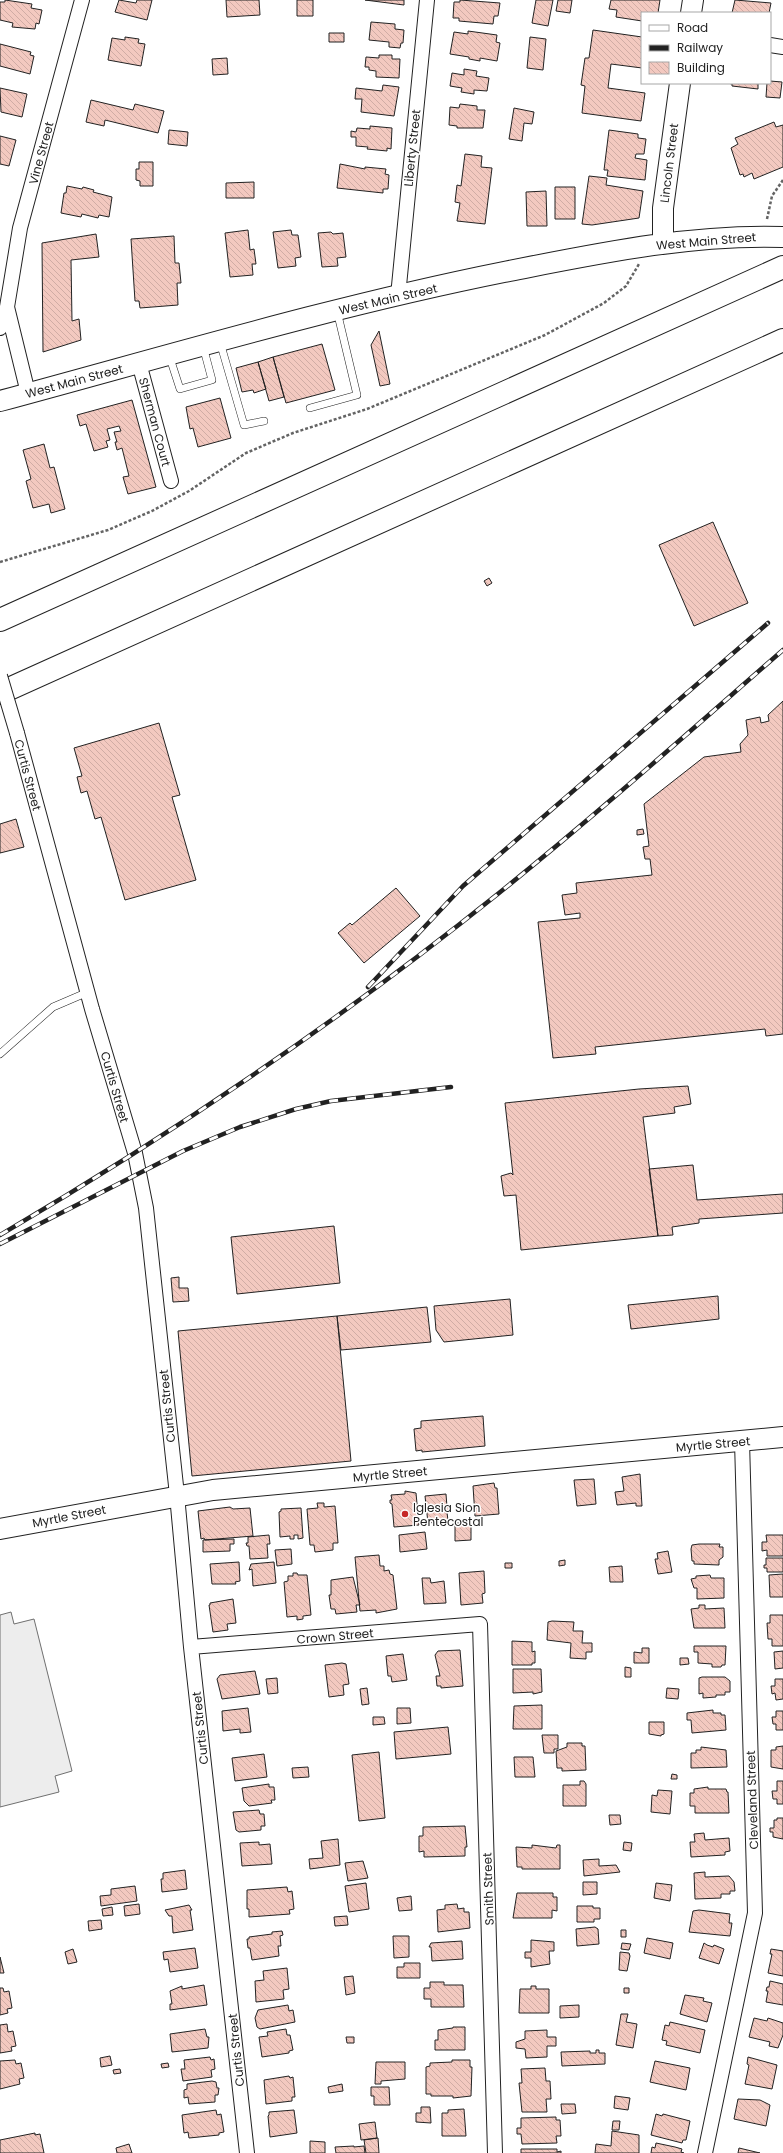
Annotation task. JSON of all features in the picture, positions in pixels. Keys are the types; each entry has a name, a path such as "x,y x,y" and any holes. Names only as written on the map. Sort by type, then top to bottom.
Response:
{"highway":[{"path":"0,620 783,268"},
{"path":"0,693 783,340"}],"street":[{"name":"Vine Street","path":"0,328 7,307 20,228 82,0"},
{"name":"Liberty Street","path":"398,296 427,0"},
{"path":"691,12 693,0"},
{"path":"771,45 783,47"},
{"name":"Lincoln Street","path":"663,244 663,208 680,84"},
{"name":"West Main Street","path":"0,401 337,311 527,267 663,244 724,237 783,237"},
{"name":"Vine Street","path":"7,307 28,393"},
{"name":"Sherman Court","path":"139,363 171,481"},
{"name":"Curtis Street","path":"0,676 88,992 135,1153 145,1201 177,1496 191,1647 247,2153"},
{"name":"Myrtle Street","path":"0,1529 213,1490 783,1437"},
{"name":"Cleveland Street","path":"705,2153 752,1930 755,1909 742,1441"},
{"name":"Crown Street","path":"191,1647 480,1624"},
{"name":"Smith Street","path":"480,1624 495,2153"}],"lane":[{"path":"310,408 357,395 337,311"},
{"path":"169,355 180,389 212,380 211,344"},
{"path":"211,344 244,425 264,421"},
{"path":"0,1054 53,1007 88,992"}],"path":[{"path":"767,218 772,196 783,180"},
{"path":"0,562 108,530 152,511 189,491 246,453 293,433 367,409 546,336 604,303 626,286 639,267"}],"shaded area":[{"path":"11,1612 14,1624 34,1619 72,1771 55,1776 59,1792 0,1807 0,1615"}],"building":[{"path":"5,0 32,4 31,8 42,10 39,24 36,23 35,29 12,27 13,23 0,20 0,2 5,2"},
{"path":"119,0 136,3 137,0 152,0 147,20 115,12"},
{"path":"226,0 259,0 260,15 227,17"},
{"path":"297,0 313,0 313,16 297,16"},
{"path":"365,0 404,0 404,5"},
{"path":"460,0 500,3 498,16 494,16 493,24 459,21 459,18 453,18 454,2 460,2"},
{"path":"536,0 553,0 548,26 532,23"},
{"path":"558,0 572,0 570,13 556,11"},
{"path":"611,0 660,0 658,12 641,12 641,21 616,17 617,10 609,9"},
{"path":"735,0 771,3 769,12 732,12"},
{"path":"371,22 395,24 395,29 404,30 403,43 401,43 400,48 389,47 389,42 369,40"},
{"path":"593,30 641,37 641,68 611,64 608,88 645,93 641,121 582,113 585,86 581,85 585,58 589,58"},
{"path":"468,31 497,35 496,42 500,43 497,61 480,58 480,61 469,59 469,57 450,54 454,32 468,34"},
{"path":"329,33 344,33 344,42 329,42"},
{"path":"125,37 139,39 138,43 145,44 141,66 108,60 112,38 125,40"},
{"path":"530,37 546,39 543,70 527,68"},
{"path":"0,44 31,52 30,55 34,56 30,74 0,66"},
{"path":"379,55 392,55 392,59 400,59 399,78 376,77 376,71 369,70 369,67 365,67 366,57 379,58"},
{"path":"227,58 228,74 213,75 212,59"},
{"path":"464,69 477,71 476,76 489,78 487,91 474,90 474,94 461,92 462,88 450,86 452,73 464,75"},
{"path":"771,81 782,82 780,98 766,97 767,84 771,84"},
{"path":"732,84 758,84 758,89 732,86"},
{"path":"383,85 399,87 394,116 361,112 362,99 355,99 356,88 382,91"},
{"path":"0,88 27,94 22,117 1,112"},
{"path":"91,100 133,110 135,104 164,111 158,133 105,120 104,126 86,122"},
{"path":"460,104 477,106 477,110 485,110 483,128 457,128 457,126 449,125 450,107 459,108"},
{"path":"514,108 534,112 532,124 524,123 522,141 509,139"},
{"path":"774,122 776,127 783,125 783,167 754,179 752,173 744,177 743,174 740,175 731,148 738,144 735,138"},
{"path":"370,126 392,128 391,149 387,148 387,151 367,149 368,147 356,146 356,137 351,137 351,131 356,132 357,128 370,129"},
{"path":"169,130 188,132 187,146 168,144"},
{"path":"609,130 638,134 638,138 646,139 644,154 636,154 635,158 647,160 645,180 607,176 608,170 604,170"},
{"path":"0,136 16,140 9,166 0,164"},
{"path":"465,154 482,156 481,167 492,168 485,224 457,221 460,203 455,202 457,185 461,186"},
{"path":"139,162 153,162 153,186 140,186 140,181 136,180 136,169 139,169"},
{"path":"340,164 365,169 365,167 386,169 385,174 389,175 388,189 383,189 383,193 337,188"},
{"path":"589,176 607,178 606,185 643,191 639,218 592,225 582,224"},
{"path":"254,182 254,198 226,198 226,183"},
{"path":"67,186 82,189 83,187 94,190 93,192 112,197 109,217 99,215 98,218 82,214 81,217 61,213 64,193 66,193"},
{"path":"555,187 575,187 575,219 555,219"},
{"path":"546,191 547,226 527,226 526,192"},
{"path":"248,230 250,250 254,249 256,264 252,264 253,275 230,277 225,233"},
{"path":"291,230 292,235 298,235 301,257 295,258 296,266 278,268 273,232"},
{"path":"331,232 333,234 343,233 346,257 337,258 338,266 322,267 318,233"},
{"path":"96,234 99,257 71,260 72,321 79,319 81,340 43,352 42,243"},
{"path":"174,236 175,263 179,263 181,283 177,283 178,305 140,308 139,301 135,301 131,239"},
{"path":"379,331 390,384 380,386 371,345"},
{"path":"322,344 335,390 286,403 273,357"},
{"path":"273,357 284,397 269,401 258,362"},
{"path":"258,362 266,389 254,393 253,390 242,392 236,368"},
{"path":"220,398 231,438 198,447 193,428 190,429 186,407"},
{"path":"132,400 156,487 128,494 123,477 129,476 122,448 117,450 115,442 117,442 114,432 121,431 119,426 107,429 110,440 106,441 108,447 94,451 86,424 80,426 77,415"},
{"path":"44,444 50,468 54,467 65,509 51,513 49,504 33,508 26,481 31,479 23,450"},
{"path":"713,522 748,603 694,626 659,545"},
{"path":"489,578 492,583 487,586 484,581"},
{"path":"783,701 783,1034 766,1036 765,1029 595,1047 596,1054 553,1058 538,922 580,918 580,913 565,915 562,895 577,893 576,883 652,875 650,859 645,859 643,847 649,846 644,804 704,757 741,752 740,744 748,735 746,720 760,717 761,723 769,721 768,715"},
{"path":"159,723 180,795 172,797 196,880 125,900 101,817 95,819 87,791 81,793 77,777 82,776 74,748"},
{"path":"16,819 24,847 0,853 0,824"},
{"path":"643,829 644,834 637,835 637,830"},
{"path":"396,888 420,916 364,963 338,933 350,923 352,925"},
{"path":"688,1086 691,1104 674,1107 675,1113 643,1117 658,1236 521,1250 516,1195 504,1196 501,1176 511,1173 513,1175 505,1103 639,1089"},
{"path":"693,1165 697,1200 783,1194 783,1213 699,1219 699,1223 672,1227 673,1235 658,1236 649,1169"},
{"path":"334,1226 340,1283 237,1294 231,1237"},
{"path":"179,1277 179,1288 188,1288 189,1301 173,1302 171,1278"},
{"path":"718,1296 719,1319 631,1329 628,1305"},
{"path":"510,1299 513,1335 444,1342 436,1330 434,1306"},
{"path":"427,1307 431,1342 341,1350 337,1316"},
{"path":"337,1316 351,1461 192,1476 178,1331"},
{"path":"483,1416 485,1446 422,1452 422,1450 416,1451 414,1429 421,1428 421,1421"},
{"path":"640,1474 642,1506 636,1506 636,1503 617,1505 615,1492 624,1491 622,1477"},
{"path":"594,1479 596,1504 577,1506 574,1480"},
{"path":"494,1483 495,1488 497,1488 499,1514 475,1516 473,1486"},
{"name":"Iglesia Sion Pentecostal","path":"405,1491 416,1493 419,1525 394,1527 392,1504 390,1503 390,1500 392,1500 391,1495 405,1494"},
{"path":"446,1494 447,1507 449,1506 450,1512 447,1512 448,1521 428,1523 425,1496"},
{"path":"317,1503 324,1503 324,1507 335,1506 338,1543 333,1543 333,1550 315,1552 314,1545 310,1545 307,1509 318,1508"},
{"path":"230,1507 233,1509 250,1508 253,1536 205,1540 204,1538 201,1539 198,1511"},
{"path":"301,1508 303,1538 298,1539 298,1535 294,1535 294,1539 290,1539 290,1536 280,1537 279,1512 281,1509"},
{"path":"455,1523 471,1523 471,1540 455,1541"},
{"path":"425,1532 427,1549 400,1552 399,1535"},
{"path":"269,1535 270,1544 267,1544 268,1558 250,1559 249,1546 247,1546 246,1543 248,1543 248,1537"},
{"path":"766,1535 783,1535 783,1556 767,1556 767,1550 762,1551 762,1542 767,1542"},
{"path":"234,1539 234,1544 230,1544 230,1551 203,1552 203,1540"},
{"path":"720,1544 719,1547 723,1547 723,1557 719,1560 719,1565 694,1564 694,1561 692,1561 692,1545"},
{"path":"291,1549 292,1564 277,1566 275,1550"},
{"path":"668,1551 672,1572 658,1574 655,1559 658,1559 657,1553"},
{"path":"379,1555 380,1566 384,1566 384,1571 389,1570 390,1574 393,1575 397,1609 376,1613 376,1610 360,1611 355,1557"},
{"path":"766,1558 783,1558 783,1572 767,1572 767,1568 764,1568 764,1565 766,1565"},
{"path":"565,1560 565,1565 559,1566 559,1561"},
{"path":"239,1562 240,1581 235,1582 236,1584 212,1584 210,1564"},
{"path":"274,1562 276,1583 253,1586 252,1569 249,1570 251,1564"},
{"path":"505,1563 512,1563 512,1568 505,1568"},
{"path":"622,1566 623,1582 610,1582 609,1567"},
{"path":"484,1571 485,1593 482,1594 483,1603 461,1605 459,1573"},
{"path":"293,1573 297,1573 298,1575 307,1575 311,1615 303,1616 303,1619 297,1620 297,1616 287,1617 284,1582 288,1581 288,1576 293,1576"},
{"path":"783,1574 783,1597 770,1597 769,1575"},
{"path":"710,1575 711,1578 724,1578 724,1598 697,1599 697,1588 694,1588 691,1579 696,1578 696,1576"},
{"path":"353,1577 360,1605 356,1605 357,1612 336,1614 335,1609 331,1609 329,1595 331,1595 331,1580"},
{"path":"422,1578 430,1578 431,1583 444,1581 446,1603 424,1604"},
{"path":"233,1599 236,1623 227,1624 228,1630 213,1632 209,1605 210,1603"},
{"path":"699,1605 705,1605 705,1609 724,1608 725,1628 694,1628 691,1609 699,1608"},
{"path":"770,1615 783,1615 783,1646 772,1646 772,1639 768,1639 767,1623 770,1623"},
{"path":"548,1622 574,1622 573,1631 583,1631 582,1643 592,1643 592,1652 586,1652 586,1659 570,1658 571,1643 547,1640"},
{"path":"512,1641 532,1642 532,1652 535,1651 535,1663 532,1663 532,1665 512,1665"},
{"path":"694,1646 726,1646 725,1665 722,1665 721,1667 712,1667 712,1664 698,1663 698,1652 694,1652"},
{"path":"642,1648 649,1648 649,1663 634,1663 634,1652 642,1653"},
{"path":"460,1650 463,1686 441,1688 441,1686 437,1686 436,1676 440,1676 435,1655 438,1651"},
{"path":"783,1651 783,1668 775,1669 774,1652"},
{"path":"403,1654 407,1680 392,1682 391,1676 388,1676 386,1656"},
{"path":"680,1658 688,1658 689,1664 680,1665"},
{"path":"346,1664 349,1684 343,1685 344,1695 329,1697 325,1665"},
{"path":"625,1667 631,1668 631,1677 625,1677"},
{"path":"513,1669 541,1669 542,1692 533,1694 533,1692 513,1693"},
{"path":"255,1671 260,1694 222,1699 217,1679 220,1675"},
{"path":"725,1677 730,1681 730,1692 725,1692 725,1695 716,1695 716,1697 703,1698 703,1693 699,1694 699,1678"},
{"path":"277,1678 278,1693 268,1694 266,1679"},
{"path":"775,1679 783,1679 783,1699 776,1700 775,1693 772,1694 771,1686 775,1686"},
{"path":"367,1688 369,1704 362,1705 360,1689"},
{"path":"667,1688 679,1689 678,1699 666,1698"},
{"path":"542,1705 542,1729 513,1729 514,1706"},
{"path":"248,1708 251,1732 240,1733 240,1729 223,1731 222,1711"},
{"path":"397,1708 410,1708 411,1723 397,1724"},
{"path":"713,1710 713,1713 721,1713 721,1715 725,1715 726,1730 692,1733 691,1720 687,1720 687,1713"},
{"path":"776,1711 783,1711 783,1730 776,1730 776,1724 773,1724 772,1717 776,1717"},
{"path":"373,1717 384,1717 385,1724 373,1725"},
{"path":"649,1722 664,1722 664,1734 661,1736 649,1734"},
{"path":"448,1727 451,1754 396,1759 394,1732"},
{"path":"542,1735 558,1735 558,1749 554,1749 554,1753 544,1753"},
{"path":"567,1743 582,1743 582,1746 585,1746 586,1770 562,1771 562,1768 557,1768 556,1751 567,1747"},
{"path":"783,1746 783,1769 771,1767 771,1750 776,1750 776,1747"},
{"path":"701,1747 726,1750 727,1767 691,1768 691,1753 696,1753 696,1750 701,1750"},
{"path":"379,1752 385,1818 359,1821 352,1755"},
{"path":"264,1754 267,1777 235,1781 232,1758"},
{"path":"514,1757 533,1757 535,1777 515,1777"},
{"path":"308,1767 309,1777 293,1778 292,1768"},
{"path":"672,1774 677,1775 677,1779 671,1779"},
{"path":"580,1781 584,1781 586,1784 586,1806 563,1806 563,1785 580,1785"},
{"path":"777,1781 783,1781 783,1804 777,1804 777,1799 773,1799 772,1791 777,1791"},
{"path":"269,1784 269,1787 274,1787 275,1800 271,1800 272,1803 249,1806 244,1801 242,1788"},
{"path":"708,1787 708,1789 726,1789 728,1792 729,1813 695,1813 695,1806 690,1806 690,1793 694,1793 694,1789"},
{"path":"658,1790 672,1791 670,1814 651,1812 652,1795 657,1796"},
{"path":"259,1810 260,1814 264,1814 265,1826 261,1826 261,1830 239,1832 236,1830 233,1812"},
{"path":"609,1815 620,1815 621,1824 610,1825"},
{"path":"777,1818 783,1818 783,1839 773,1837 773,1832 770,1832 770,1828 774,1828 774,1820 777,1820"},
{"path":"465,1826 467,1847 465,1847 465,1856 424,1857 424,1851 419,1852 419,1836 423,1836 423,1827"},
{"path":"704,1833 705,1840 729,1838 730,1851 725,1852 725,1855 691,1857 690,1842 695,1842 694,1834"},
{"path":"338,1839 340,1865 310,1869 309,1859 323,1858 321,1841"},
{"path":"259,1842 259,1845 270,1844 272,1864 242,1866 240,1843"},
{"path":"624,1842 632,1843 631,1851 623,1850"},
{"path":"532,1845 556,1848 557,1845 560,1845 560,1869 522,1869 522,1867 517,1867 516,1847 532,1848"},
{"path":"599,1859 599,1866 616,1865 620,1872 584,1876 583,1860"},
{"path":"363,1861 368,1878 348,1881 345,1863"},
{"path":"185,1870 187,1889 162,1892 161,1879 163,1879 163,1873"},
{"path":"705,1872 705,1877 729,1876 734,1882 735,1891 730,1891 730,1894 721,1894 721,1898 695,1899 694,1873"},
{"path":"583,1882 597,1882 597,1894 583,1895"},
{"path":"366,1883 369,1909 349,1912 345,1886"},
{"path":"656,1883 672,1885 670,1901 654,1898"},
{"path":"135,1886 137,1901 101,1906 100,1896 111,1895 111,1889"},
{"path":"287,1887 288,1892 292,1891 294,1909 289,1910 290,1914 249,1917 249,1909 247,1909 247,1890"},
{"path":"517,1893 553,1893 553,1897 557,1897 557,1911 552,1910 552,1918 513,1918"},
{"path":"411,1896 412,1910 399,1911 397,1898"},
{"path":"139,1904 140,1914 125,1916 124,1906"},
{"path":"457,1904 458,1909 464,1908 464,1912 469,1912 470,1928 438,1932 437,1910 445,1909 445,1905"},
{"path":"189,1905 192,1910 190,1910 193,1930 173,1933 172,1916 169,1916 165,1910"},
{"path":"577,1906 593,1906 593,1908 600,1908 600,1919 594,1919 594,1922 577,1922"},
{"path":"112,1907 113,1915 103,1916 102,1909"},
{"path":"699,1910 730,1914 729,1923 732,1923 730,1936 689,1932 693,1911"},
{"path":"347,1916 348,1925 335,1926 334,1917"},
{"path":"101,1920 102,1929 89,1931 88,1921"},
{"path":"595,1927 598,1929 599,1944 577,1946 576,1929"},
{"path":"621,1930 626,1930 626,1937 621,1937"},
{"path":"282,1931 283,1935 280,1936 281,1946 278,1946 279,1956 252,1960 250,1948 248,1948 247,1939 249,1939 249,1937"},
{"path":"393,1936 409,1936 409,1957 394,1958"},
{"path":"647,1938 673,1943 670,1959 644,1953"},
{"path":"531,1940 554,1942 554,1951 549,1951 550,1964 531,1967 531,1958 525,1958 525,1952 531,1952"},
{"path":"462,1941 463,1959 432,1961 431,1947 429,1947 431,1943"},
{"path":"622,1943 631,1944 629,1950 621,1949"},
{"path":"704,1943 713,1947 714,1945 724,1949 719,1964 699,1958"},
{"path":"195,1948 198,1968 170,1972 168,1959 164,1960 163,1952"},
{"path":"73,1949 77,1962 68,1964 65,1952"},
{"path":"771,1949 783,1951 783,1976 768,1973 772,1954 770,1954"},
{"path":"620,1952 629,1953 630,1956 627,1971 619,1970"},
{"path":"0,1957 4,1973 0,1973"},
{"path":"404,1963 420,1963 420,1978 397,1978 397,1967 404,1967"},
{"path":"287,1968 289,1989 283,1990 284,1999 256,2002 255,1981 264,1980 263,1971"},
{"path":"353,1976 355,1993 346,1995 344,1977"},
{"path":"770,1981 783,1984 783,2005 766,2002 768,1991 766,1991 767,1987 769,1987"},
{"path":"430,1982 444,1982 444,1985 463,1985 464,2007 431,2007 431,1999 424,1999 424,1988 430,1988"},
{"path":"204,1985 207,2005 170,2010 170,2004 172,2004 170,1991 182,1986 182,1989"},
{"path":"531,1986 536,1986 536,1989 549,1989 549,2013 519,2013 520,1989 531,1989"},
{"path":"0,1988 3,1988 4,1992 9,1991 12,2008 7,2009 8,2013 0,2015"},
{"path":"624,1988 629,1988 629,1993 624,1993"},
{"path":"685,1995 704,1998 703,2001 712,2003 707,2022 680,2014"},
{"path":"288,2005 289,2011 293,2010 295,2022 260,2029 257,2027 255,2018 258,2010"},
{"path":"579,2005 579,2017 560,2018 560,2006"},
{"path":"621,2014 628,2014 626,2022 637,2024 633,2048 616,2045"},
{"path":"754,2018 767,2021 768,2018 783,2023 783,2035 778,2048 769,2046 770,2042 749,2037"},
{"path":"670,2022 705,2030 700,2053 666,2045 667,2041 662,2040 665,2025 669,2026"},
{"path":"7,2024 8,2032 13,2031 16,2046 11,2047 12,2051 0,2053 0,2025"},
{"path":"453,2027 465,2027 465,2050 435,2050 435,2040 438,2040 438,2030"},
{"path":"205,2029 207,2037 209,2037 208,2048 172,2052 170,2034"},
{"path":"286,2029 287,2035 290,2035 293,2050 289,2051 289,2053 262,2057 259,2037 268,2036 267,2032"},
{"path":"547,2030 547,2037 556,2037 556,2046 547,2046 547,2057 526,2058 525,2049 516,2048 516,2042 525,2039 525,2031"},
{"path":"346,2037 354,2037 354,2043 347,2043"},
{"path":"596,2050 599,2050 599,2053 605,2053 605,2064 562,2066 561,2052 590,2051 590,2053 596,2053"},
{"path":"110,2056 112,2065 101,2067 100,2058"},
{"path":"210,2057 211,2060 214,2059 215,2069 211,2070 212,2077 183,2081 181,2069 185,2069 184,2060"},
{"path":"748,2057 777,2065 772,2089 745,2084 749,2065 747,2064"},
{"path":"15,2060 16,2064 21,2063 24,2078 19,2079 20,2084 0,2089 0,2061"},
{"path":"452,2060 470,2060 470,2067 472,2067 471,2096 453,2098 453,2096 431,2096 431,2094 426,2094 426,2067 430,2066 430,2063 452,2062"},
{"path":"655,2061 690,2068 686,2090 650,2082"},
{"path":"376,2062 405,2062 405,2079 381,2081 381,2084 375,2084"},
{"path":"168,2063 169,2067 162,2068 161,2064"},
{"path":"545,2068 546,2081 550,2081 551,2099 546,2099 547,2112 522,2112 519,2083 522,2083 521,2069"},
{"path":"120,2069 121,2073 114,2074 113,2070"},
{"path":"289,2076 290,2078 293,2077 295,2097 292,2097 292,2101 266,2104 264,2080"},
{"path":"212,2081 216,2082 217,2088 219,2088 218,2095 215,2095 215,2102 189,2104 188,2097 184,2098 184,2090 187,2089 187,2084"},
{"path":"342,2084 343,2091 329,2093 328,2087"},
{"path":"371,2087 389,2087 390,2105 374,2105 374,2096 371,2096"},
{"path":"615,2096 630,2098 628,2110 614,2108"},
{"path":"738,2099 760,2100 770,2105 766,2126 734,2119"},
{"path":"561,2104 575,2104 576,2113 562,2114"},
{"path":"421,2107 430,2107 431,2123 416,2122 416,2113 421,2113"},
{"path":"464,2109 466,2136 442,2136 442,2113 448,2113 448,2110"},
{"path":"216,2110 217,2115 221,2114 224,2132 219,2133 219,2135 189,2138 188,2132 184,2133 182,2115"},
{"path":"294,2110 297,2133 270,2137 269,2112"},
{"path":"656,2114 662,2116 663,2114 690,2121 686,2140 683,2140 682,2143 651,2135"},
{"path":"556,2117 556,2120 560,2120 561,2136 556,2136 557,2143 522,2144 521,2134 517,2134 517,2128 521,2128 521,2118"},
{"path":"613,2121 620,2121 619,2130 612,2130"},
{"path":"375,2122 377,2138 361,2140 359,2124"},
{"path":"612,2131 639,2135 639,2153 595,2153 596,2144 611,2146"},
{"path":"35,2133 35,2135 40,2134 44,2153 0,2153 0,2140"},
{"path":"378,2138 379,2153 366,2153 364,2140"},
{"path":"310,2141 325,2142 325,2153 310,2153"},
{"path":"656,2143 682,2149 681,2152 684,2153 651,2153 652,2147 655,2148"},
{"path":"129,2144 132,2153 117,2153 116,2148"},
{"path":"364,2146 365,2153 336,2153 335,2147"},
{"path":"739,2148 760,2153 738,2153"},
{"path":"521,2149 557,2149 557,2152 561,2151 561,2153 521,2153"}],"railway":[{"path":"368,987 463,886 768,623"},
{"path":"0,1235 129,1156 256,1073 318,1030 440,940 571,834 783,650"},
{"path":"0,1244 183,1151 240,1127 296,1109 331,1101 451,1087"}],"place":[{"name":"Iglesia Sion Pentecostal","path":"405,1514"}]}
